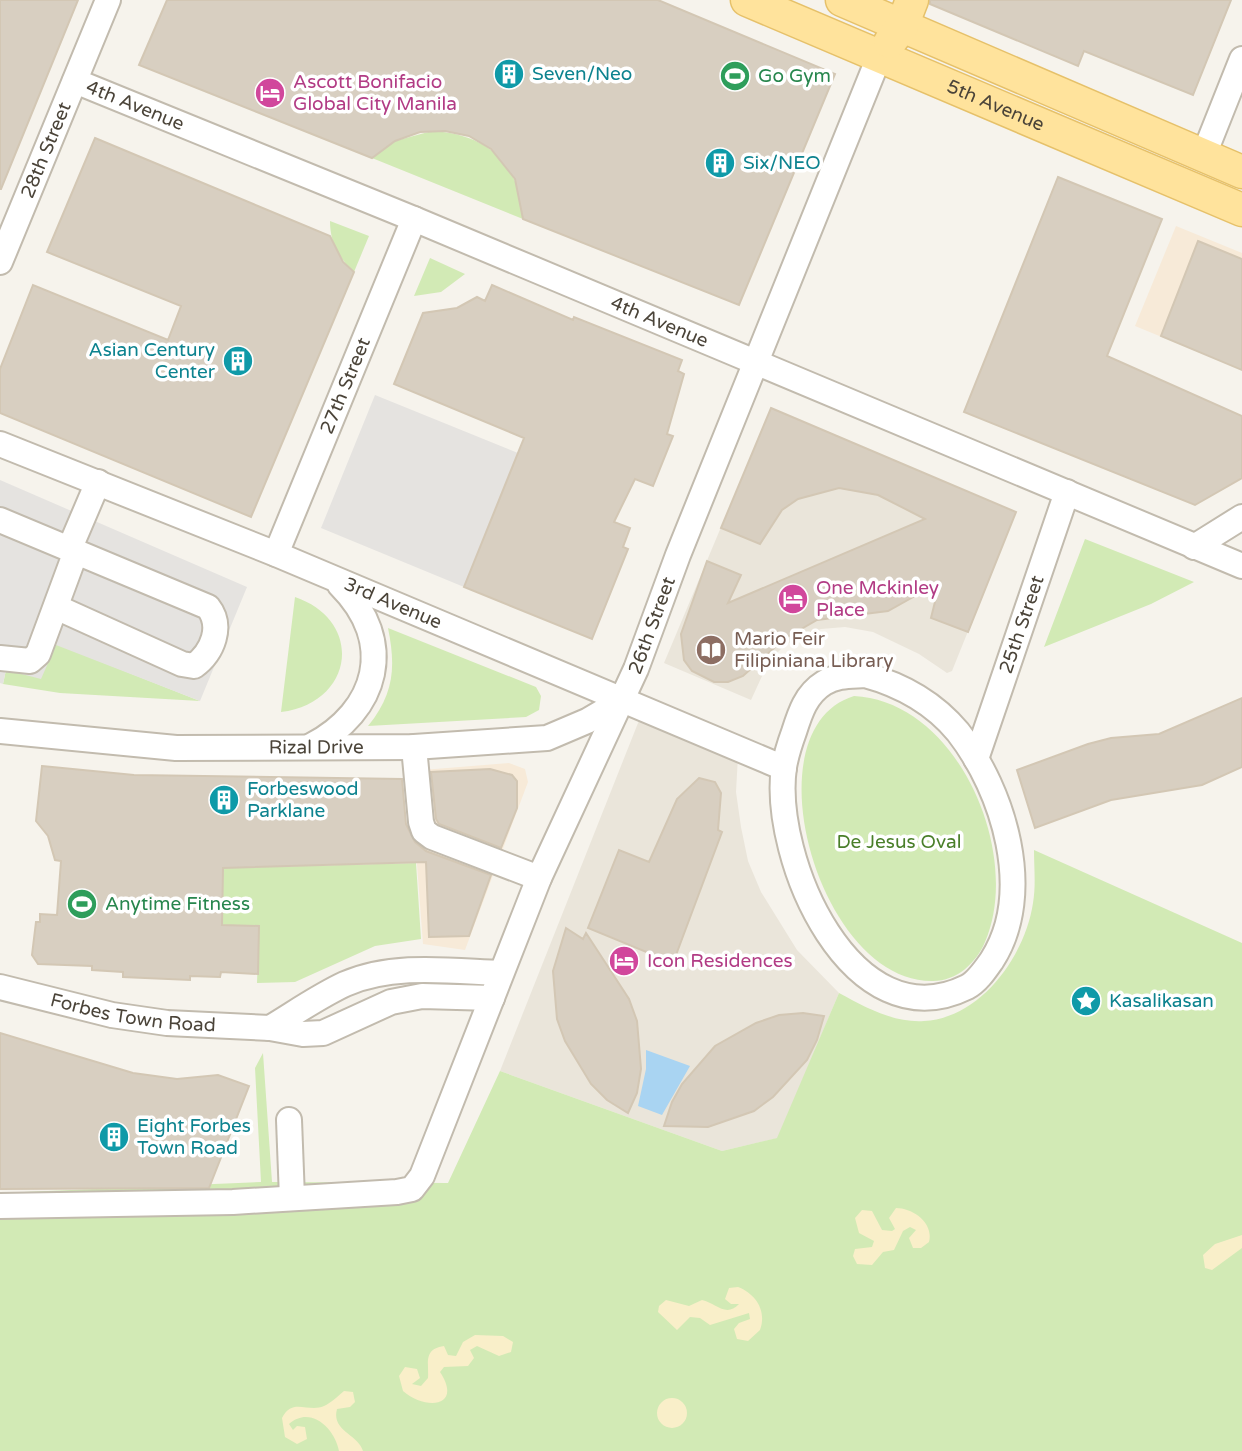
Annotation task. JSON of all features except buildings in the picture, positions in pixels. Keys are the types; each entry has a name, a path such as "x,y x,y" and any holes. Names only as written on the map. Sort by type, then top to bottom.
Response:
{"main road":[{"name":"5th Avenue","path":"747,0 1242,210"},
{"name":"5th Avenue","path":"862,4 907,13 1203,157 1242,172"},
{"path":"862,4 878,57"},
{"name":"26th Street","path":"878,57 907,13"}],"street":[{"name":"28th Street","path":"0,262 108,0"},
{"name":"26th Street","path":"292,1198 412,1189 422,1176 482,1030 501,973 539,878 622,701 878,57"},
{"path":"1203,157 1242,59"},
{"name":"4th Avenue","path":"75,81 414,219 1242,566"},
{"name":"27th Street","path":"276,554 414,219"},
{"name":"3rd Avenue","path":"0,444 276,554 784,768"},
{"path":"0,658 30,661 38,654 75,554 85,548 104,484"},
{"name":"25th Street","path":"976,759 1067,492"},
{"path":"1194,547 1242,517"},
{"path":"0,520 75,554 208,607 216,618 216,631 204,659 194,666 182,664 56,607"},
{"path":"310,747 336,733 356,712 369,685 374,656 369,627 360,609 334,580"},
{"path":"865,675 893,683 919,697 958,732 993,790 1003,824 1013,889 1008,924 997,952 971,985 948,996 927,999 904,996 882,986 860,971 820,923 795,863 789,834 784,768 799,716 808,698 823,683 842,676 865,675"},
{"name":"Rizal Drive","path":"0,731 176,748 414,747 547,737 587,721 622,701"},
{"path":"0,731 0,743"},
{"path":"414,747 424,831 432,837 539,878"},
{"path":"270,1028 346,984 371,976 424,970 501,973"},
{"name":"Forbes Town Road","path":"0,987 41,999 126,1017 167,1023 270,1028 303,1034 323,1033 391,1003 422,996 492,998"},
{"path":"0,1206 92,1206 292,1198 289,1120"}],"shaded area":[{"path":"1176,226 1242,253 1242,370 1135,326"},
{"path":"375,395 518,453 464,587 321,528"},
{"name":"One Mckinley Place","path":"771,408 1016,512 952,671 947,673 919,654 873,632 845,627 821,629 800,636 783,647 769,661 751,700 664,663"},
{"path":"0,480 247,587 200,701 56,645 41,679 6,670 3,684 0,683"},
{"path":"640,718 738,756 736,792 741,827 748,861 761,892 797,950 839,993 778,1138 722,1151 500,1071"},
{"path":"509,763 525,769 528,782 465,950 423,944 410,771"}],"green space":[{"path":"432,131 469,138 497,155 515,182 523,219 372,158 395,141"},
{"path":"330,221 369,236 354,272 336,249"},
{"path":"430,258 465,274 441,292 414,296"},
{"path":"1085,539 1194,582 1151,604 1044,647"},
{"path":"295,597 317,608 333,624 341,642 342,660 336,678 324,694 305,705 281,712"},
{"path":"388,628 536,687 541,696 539,710 526,717 368,726 383,703 391,680 392,655"},
{"path":"56,644 200,701 60,693 3,684 6,670"},
{"name":"De Jesus Oval","path":"854,696 891,704 924,724 951,753 973,788 988,827 995,867 995,906 981,950 971,964 950,978 933,981 892,971 858,942 830,900 811,852 802,801 805,755 822,718"},
{"path":"1034,850 1242,943 1242,1451 0,1451 0,1193 261,1182 255,1068 263,1053 272,1182 448,1183 500,1071 722,1151 777,1138 839,993 890,1017 924,1021 945,1017 964,1009 997,981 1021,943 1028,923 1033,903"},
{"path":"416,863 421,939 375,946 295,982 257,983 259,926 222,925 223,868"}],"sand":[{"path":"896,1208 921,1218 930,1235 929,1242 921,1248 913,1248 909,1238 916,1230 910,1227 903,1231 894,1250 883,1252 872,1265 857,1264 853,1256 855,1249 872,1247 874,1241 859,1233 855,1218 862,1210 872,1211 882,1230 892,1231 895,1229 889,1218"},
{"path":"1242,1235 1242,1248 1212,1270 1205,1268 1203,1255 1215,1244"},
{"path":"738,1287 755,1299 761,1310 760,1330 748,1341 737,1339 734,1329 739,1323 750,1319 749,1313 710,1325 700,1318 690,1317 677,1330 658,1312 659,1306 666,1300 689,1306 702,1300 730,1310 739,1304 731,1304 725,1299 729,1288"},
{"path":"475,1335 503,1336 513,1342 511,1352 499,1356 477,1346 470,1350 474,1358 468,1366 444,1367 440,1372 447,1393 439,1402 422,1401 403,1391 399,1376 405,1367 417,1369 420,1378 412,1384 421,1386 428,1378 428,1358 433,1350 444,1346 448,1355 456,1356 463,1342"},
{"path":"344,1391 353,1392 355,1402 350,1407 337,1409 336,1416 341,1427 356,1440 363,1451 339,1451 333,1435 321,1422 313,1418 297,1419 289,1424 293,1430 297,1426 305,1427 307,1439 297,1444 285,1437 282,1418 291,1408 318,1408"},
{"path":"672,1398 678,1399 686,1407 686,1419 678,1427 672,1428 666,1427 658,1419 657,1413 658,1407 666,1399"}],"water":[{"path":"646,1050 690,1066 662,1115 638,1106 646,1069"}],"place":[{"name":"Seven/Neo","path":"509,74"},
{"name":"Go Gym","path":"735,76"},
{"name":"Ascott Bonifacio Global City Manila","path":"270,93"},
{"name":"Six/NEO","path":"720,163"},
{"name":"Asian Century Center","path":"238,361"},
{"name":"One Mckinley Place","path":"793,599"},
{"name":"Mario Feir Filipiniana Library","path":"711,650"},
{"name":"Forbeswood Parklane","path":"224,800"},
{"name":"Anytime Fitness","path":"82,904"},
{"name":"Icon Residences","path":"624,961"},
{"name":"Kasalikasan","path":"1086,1001"},
{"name":"Eight Forbes Town Road","path":"114,1137"}]}
